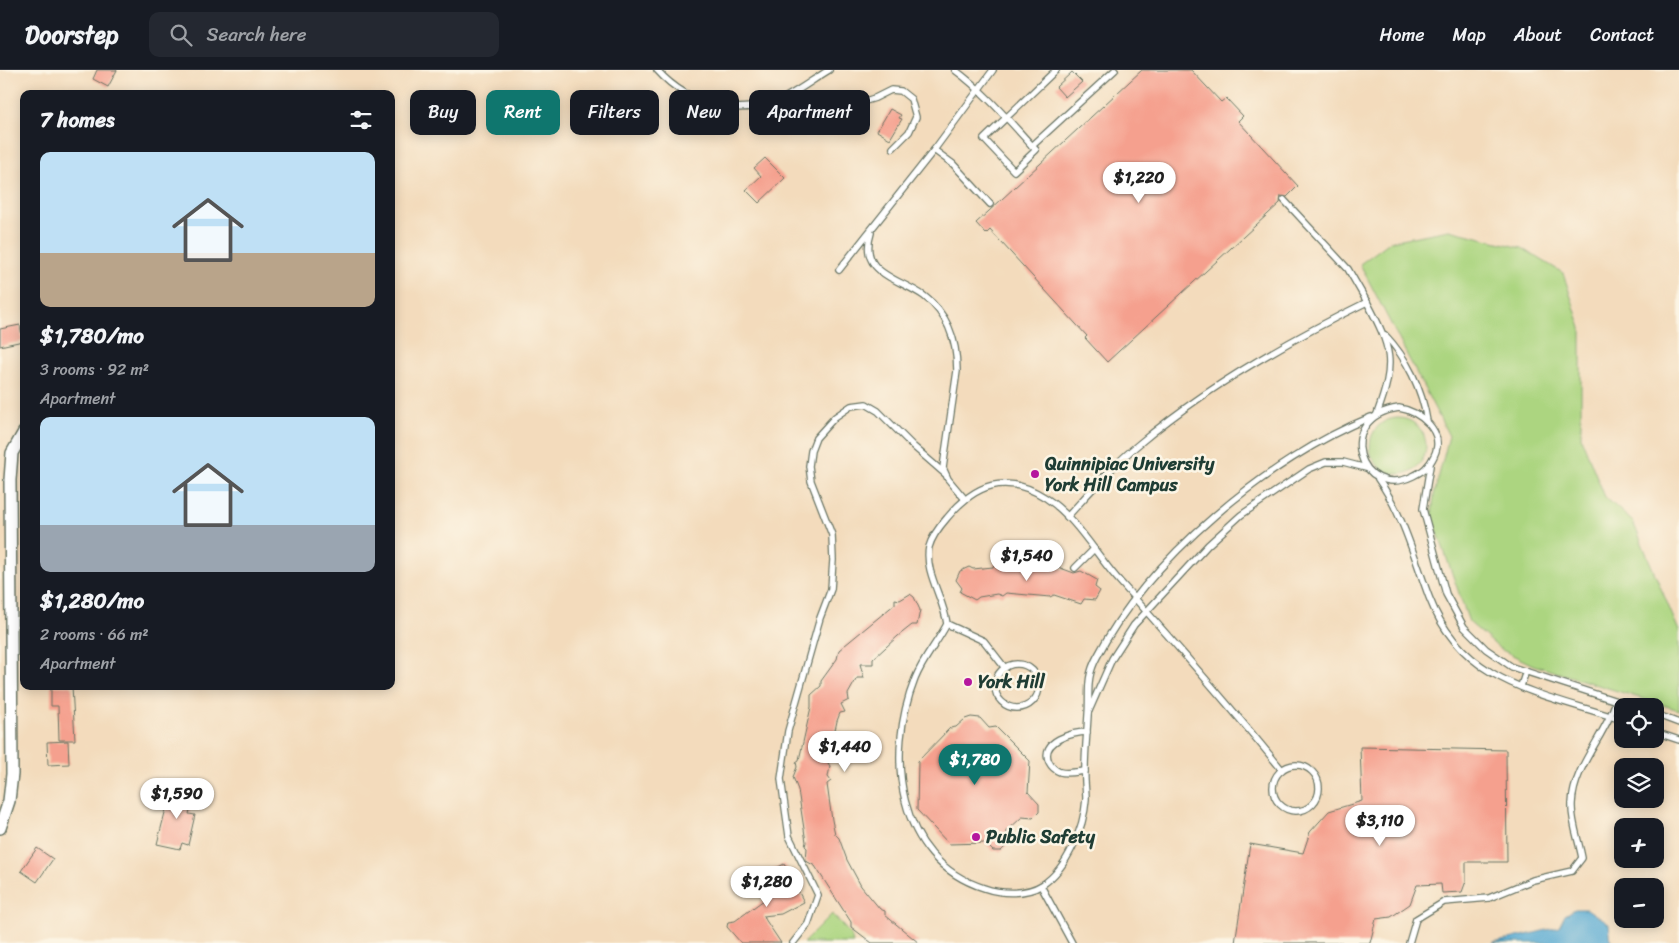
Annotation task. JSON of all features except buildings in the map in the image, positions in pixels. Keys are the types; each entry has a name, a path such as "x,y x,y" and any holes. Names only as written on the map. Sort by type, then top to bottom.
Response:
{"street":[{"path":"0,828 9,801 12,774 10,480 12,453 20,439"}],"lane":[{"path":"657,70 671,84 696,100 732,108 758,106 778,100 829,70"},
{"path":"955,70 978,89 1006,118 1036,150 1014,171 984,139 1006,118 1056,70"},
{"path":"839,270 871,233 993,70"},
{"path":"1032,146 1115,70"},
{"path":"870,100 891,90 901,91 911,99 916,117 908,132 894,148"},
{"path":"934,150 953,164 990,204"},
{"path":"1284,200 1348,269 1368,302 1384,334 1390,368 1388,384 1374,415 1364,429 1360,443 1361,457 1366,468"},
{"path":"871,233 869,255 876,268 924,296 943,317 953,336 957,357 943,456 944,472"},
{"path":"1067,517 1138,444 1226,379 1280,347 1368,302"},
{"path":"1384,334 1400,350 1424,402 1427,421 1436,440 1436,453 1430,466 1423,509 1446,594 1464,627 1486,649 1512,667 1614,699"},
{"path":"793,943 808,924 818,895 789,836 781,779 790,722 820,618 831,590 832,535 809,473 811,451 816,438 834,417 851,406 866,404 878,411 913,446 944,472 964,498"},
{"path":"1282,770 1146,611 1136,598 1067,517 1040,494 1013,485 992,486 964,498 941,524 929,548 932,573 943,604 947,624 923,661 907,702 899,745 904,802 908,816 921,841 959,877 984,888 1000,892 1017,892 1041,886 1053,876 1075,839 1086,801 1085,771 1089,675 1112,630 1136,598 1186,542 1224,508 1268,474 1345,427 1385,410 1399,408 1410,409 1427,421"},
{"path":"1089,711 1112,659 1125,638 1146,611 1208,545 1272,492 1309,469 1326,462 1343,462 1366,468 1378,478 1398,512 1430,600 1450,637 1471,660 1486,671 1521,686 1614,717"},
{"path":"1378,478 1396,481 1408,479 1430,466"},
{"path":"1075,568 1094,549"},
{"path":"947,624 984,641 1006,668"},
{"path":"1017,664 1025,666 1036,676 1038,690 1033,701 1027,706 1011,707 1000,701 996,694 995,683 998,676 1006,668 1017,664"},
{"path":"1521,686 1526,671"},
{"path":"1409,943 1416,919 1444,902 1489,898 1533,880 1572,871 1582,858 1572,804 1582,766 1611,716 1614,706"},
{"path":"1664,717 1679,723"},
{"path":"1085,771 1062,772 1049,764 1047,757 1049,748 1057,741 1075,732 1087,732"},
{"path":"1664,735 1679,740"},
{"path":"1296,764 1308,768 1314,774 1318,781 1319,791 1312,805 1297,811 1284,808 1279,804 1272,789 1274,779 1282,770 1296,764"},
{"path":"1041,886 1072,943"}],"green space":[{"path":"1449,230 1522,248 1563,273 1581,328 1581,438 1605,497 1633,522 1679,631 1679,710 1664,705 1664,698 1640,698 1533,665 1500,649 1469,622 1432,516 1434,495 1449,436 1360,264 1391,241"},
{"path":"1398,418 1409,420 1418,426 1424,435 1426,446 1424,457 1418,466 1409,472 1398,474 1387,472 1378,466 1372,457 1370,446 1372,435 1378,426 1387,420"},
{"path":"832,914 851,935 853,943 803,943"}],"water":[{"path":"1575,909 1587,909 1609,924 1611,943 1493,943 1559,927 1565,915"}],"place":[{"name":"Quinnipiac University York Hill Campus","path":"1035,474"},
{"name":"York Hill","path":"968,682"},
{"name":"Public Safety","path":"976,837"}]}
